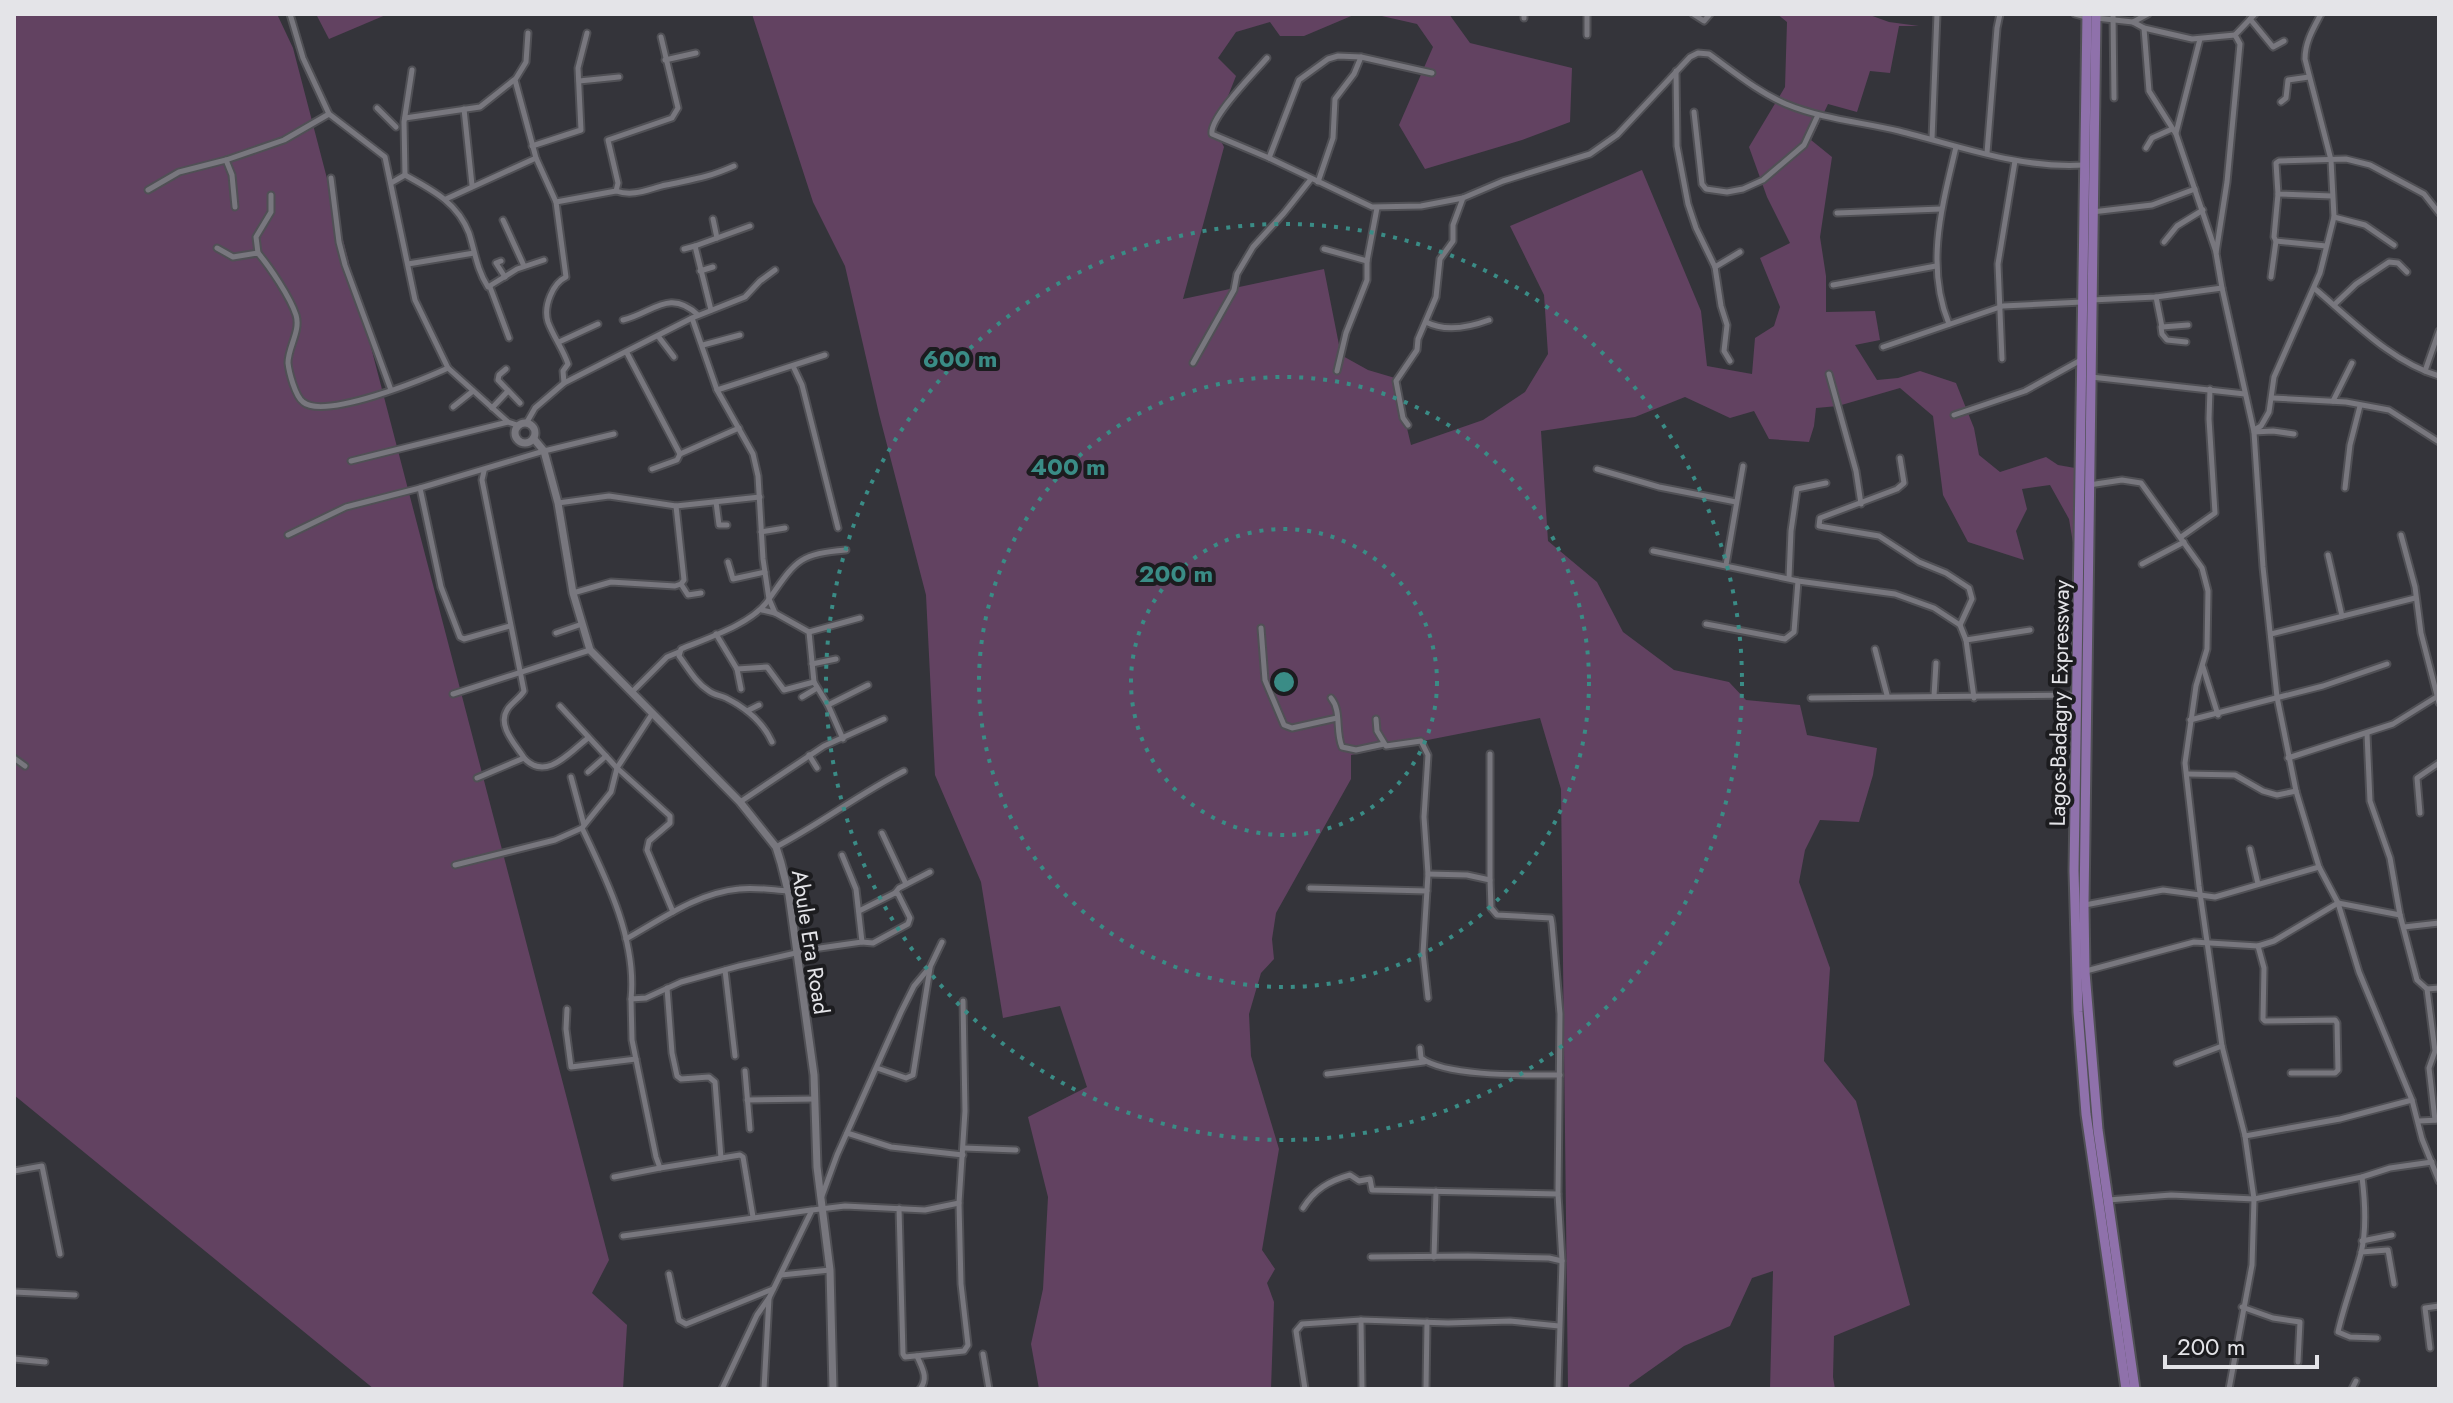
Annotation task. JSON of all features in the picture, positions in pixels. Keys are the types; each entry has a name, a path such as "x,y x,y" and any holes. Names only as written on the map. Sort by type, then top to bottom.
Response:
{"highway":[{"name":"Lagos-Badagry Expressway","path":"2091,16 2085,165 2089,377 2085,972 2098,1130 2135,1389"},
{"name":"Lagos-Badagry Expressway","path":"2091,16 2092,212 2082,359 2074,871 2078,1012 2094,1177 2126,1389"}],"street":[{"name":"Abule Era Road","path":"290,14 303,58 329,114 385,157 415,300 448,368 508,422 517,425 515,434 518,440 524,443 534,439"},
{"path":"1587,14 1587,35"},
{"path":"1693,14 1704,21 1710,14"},
{"path":"1932,139 1937,14"},
{"path":"1987,153 2000,14"},
{"path":"2075,14 2113,17 2144,28 2200,39 2235,35 2253,17 2273,47 2284,41"},
{"path":"2133,22 2148,14"},
{"path":"2254,431 2261,426 2273,398 2274,377 2314,288 2334,217 2331,160 2309,77 2305,48 2321,14"},
{"path":"2113,17 2114,98"},
{"path":"2144,28 2149,91 2174,132 2203,210 2216,253 2254,431 2277,697 2296,791 2319,867 2338,903 2359,972 2412,1100 2422,1139 2439,1181"},
{"path":"377,108 394,129 404,120 489,102 515,80 526,62 528,33"},
{"path":"532,146 581,130 578,68 587,33"},
{"path":"2216,253 2242,50 2235,35"},
{"path":"616,191 618,183 608,140 612,136 667,121 678,108 661,37"},
{"path":"2174,132 2200,39"},
{"path":"665,60 696,53"},
{"path":"1267,58 1237,90 1212,134 1377,208 1421,206 1463,198 1503,181 1590,154 1617,135 1676,70 1698,53 1709,54 1750,84 1785,103 1818,115 1932,139 2028,164 2085,165"},
{"path":"1269,158 1301,76 1338,56 1361,57 1432,73"},
{"path":"1318,182 1333,138 1335,99 1354,74 1361,57"},
{"path":"405,175 404,120 412,70"},
{"path":"1676,70 1677,146 1685,190 1696,228 1715,267 1727,325 1724,351 1730,361"},
{"path":"579,81 619,77"},
{"path":"2281,102 2286,98 2288,80 2309,77"},
{"path":"515,80 536,158 556,202 566,277 558,280 552,291 547,316 568,364 563,371 564,383"},
{"path":"464,109 472,185"},
{"path":"1694,112 1702,184 1706,189 1727,192 1753,187 1772,174 1804,145 1818,115"},
{"path":"148,190 179,172 284,140 329,114"},
{"path":"2146,148 2152,138 2174,132"},
{"path":"1949,324 1940,297 1936,266 1941,209 1956,147"},
{"path":"446,199 536,158"},
{"path":"2271,277 2276,241 2276,166 2279,161 2346,159 2370,165 2424,194 2439,213"},
{"path":"226,160 232,175 235,207"},
{"path":"2002,359 1998,264 2015,161"},
{"path":"556,202 616,191 635,194 707,178 734,166"},
{"path":"391,183 405,175"},
{"path":"405,175 446,199 462,217 478,268 490,287 509,338"},
{"path":"331,178 342,253 354,294 391,390"},
{"path":"1193,363 1234,290 1237,274 1253,247 1311,179"},
{"path":"2092,212 2152,205 2195,189"},
{"path":"2278,194 2332,196"},
{"path":"271,195 271,212 256,237 258,253 267,263 297,317 296,337 288,361 296,391 303,402 316,407 330,406 404,388 448,368"},
{"path":"1408,425 1403,418 1396,381 1415,355 1418,339 1436,297 1440,259 1453,241 1453,225 1463,198"},
{"path":"1337,371 1346,333 1367,280 1367,261 1377,208"},
{"path":"1837,213 1941,209"},
{"path":"2164,242 2177,226 2203,210"},
{"path":"2334,217 2373,228 2394,245"},
{"path":"713,219 717,238"},
{"path":"503,220 524,266"},
{"path":"684,249 750,226"},
{"path":"2276,241 2326,246"},
{"path":"695,246 711,310"},
{"path":"217,248 233,257 258,253"},
{"path":"1324,249 1367,261"},
{"path":"1715,267 1740,252"},
{"path":"407,264 474,253"},
{"path":"490,287 524,266 544,260"},
{"path":"501,261 496,263 505,277"},
{"path":"2334,305 2356,284 2389,262 2398,263 2407,272"},
{"path":"1833,285 1936,266"},
{"path":"700,271 713,267"},
{"path":"517,425 527,422 535,408 564,383 696,316 745,297 775,270"},
{"path":"1883,347 1999,307 2156,297 2222,288"},
{"path":"2314,288 2346,318 2405,361 2439,376"},
{"path":"2156,297 2162,334 2167,340 2186,342"},
{"path":"623,320 672,302 689,307 696,316 717,390 753,454 760,497 765,572 769,599 775,613"},
{"path":"1426,322 1457,328 1489,320"},
{"path":"559,342 598,324"},
{"path":"2161,326 2188,325"},
{"path":"2425,371 2439,331"},
{"path":"703,345 740,335"},
{"path":"658,336 674,357"},
{"path":"627,353 680,454"},
{"path":"717,390 825,355"},
{"path":"1954,415 2025,391 2082,359"},
{"path":"2333,401 2352,363"},
{"path":"793,366 802,385 838,528"},
{"path":"506,369 498,380 520,403"},
{"path":"1829,374 1856,471 1861,504"},
{"path":"2089,377 2245,394"},
{"path":"2142,564 2182,540 2215,513 2210,389"},
{"path":"453,407 473,391"},
{"path":"492,408 509,391"},
{"path":"2273,398 2333,401 2395,413 2439,442"},
{"path":"2345,488 2350,445 2360,406"},
{"path":"351,461 508,422"},
{"name":"Abule Era Road","path":"527,422 535,429 534,439 544,451 558,503 573,593 590,650 740,802 776,847 788,891 816,1099 817,1167 830,1270 833,1389"},
{"path":"652,469 677,460 680,454 739,428"},
{"path":"2254,431 2294,434"},
{"path":"288,535 346,507 614,434"},
{"path":"1900,458 1904,483 1897,489 1820,518 1819,526 1879,536 1919,562 1946,573 1969,588 1972,599 1960,625"},
{"path":"1726,565 1743,466"},
{"path":"1597,469 1659,487 1736,502"},
{"path":"485,470 482,480 524,693 507,708 504,718 506,730 530,765 547,768 588,738"},
{"path":"471,474 482,480"},
{"path":"2088,486 2122,480 2141,483 2202,568 2208,591 2207,649 2185,752 2200,895 2222,1046 2245,1136 2254,1199 2252,1265 2229,1389"},
{"path":"1789,578 1797,489 1826,483"},
{"path":"420,488 441,587 460,637 464,639 510,626"},
{"path":"558,503 609,496 676,506 760,497"},
{"path":"716,502 719,525 727,525"},
{"path":"573,593 611,582 681,584 684,580 676,506"},
{"path":"761,532 785,528"},
{"path":"2288,758 2367,734 2408,717 2438,698 2401,535"},
{"path":"631,693 667,657 762,610 790,570 806,556 846,550"},
{"path":"1653,551 1798,581 1895,594 1934,608 1960,625 1966,640 1974,698"},
{"path":"2328,555 2342,616"},
{"path":"728,562 733,579 765,572"},
{"path":"1706,624 1785,639 1794,632 1798,581"},
{"path":"681,584 688,595 701,593"},
{"path":"2271,634 2415,598"},
{"path":"762,610 775,613 809,632 860,618"},
{"path":"556,633 582,624"},
{"path":"1261,628 1265,680 1284,725 1292,728 1337,718"},
{"path":"1966,640 2030,630"},
{"path":"809,632 816,685 843,739"},
{"path":"716,634 737,669 741,689"},
{"path":"1875,649 1887,695"},
{"path":"453,694 590,650"},
{"path":"679,652 704,687 747,711 763,726 772,742"},
{"path":"812,664 836,659"},
{"path":"1934,696 1936,663"},
{"path":"2190,720 2323,686 2387,664"},
{"path":"2203,666 2218,715"},
{"path":"737,669 767,667 784,690 816,685"},
{"path":"802,697 816,685"},
{"path":"828,705 868,685"},
{"path":"1811,698 2077,695"},
{"path":"1331,698 1335,702 1338,738 1345,749 1421,741 1428,755 1424,817 1428,874 1423,953 1428,998"},
{"path":"747,711 759,705"},
{"path":"560,706 617,768 670,816 670,823 649,841 647,850 673,912"},
{"path":"455,865 555,840 583,827 611,792 617,768 652,714"},
{"path":"740,802 824,746 884,719"},
{"path":"1376,719 1377,731 1384,744"},
{"path":"2367,734 2370,801 2390,858 2400,915 2417,980 2427,989 2437,1050 2429,1068 2437,1120 2419,1121"},
{"path":"1490,754 1491,908 1497,915 1551,918 1560,1014 1558,1194 1562,1261 1558,1389"},
{"path":"809,755 817,768"},
{"path":"588,772 606,756"},
{"path":"14,758 25,766"},
{"path":"477,778 524,758"},
{"path":"2420,813 2417,778 2439,763"},
{"path":"776,847 904,771"},
{"path":"2188,774 2235,775 2263,791 2277,795 2296,791"},
{"path":"571,777 583,827 626,939 632,976 631,1025 636,1059 660,1168"},
{"path":"882,833 906,884"},
{"path":"2250,849 2258,884"},
{"path":"842,855 856,889 862,942"},
{"path":"2084,905 2163,890 2215,897 2319,867"},
{"path":"859,911 930,872"},
{"path":"1428,874 1467,875 1490,880"},
{"path":"626,939 673,912 721,891 750,888 788,891"},
{"path":"1310,888 1427,891"},
{"path":"631,999 646,998 667,988 725,970 813,949 873,943 909,922 895,893"},
{"path":"2085,972 2169,948 2206,942 2258,946 2274,941 2338,903 2400,915"},
{"path":"2404,927 2439,923"},
{"path":"821,1198 914,986 930,967 942,942"},
{"path":"2258,946 2264,968 2265,1021 2335,1020 2337,1023 2338,1070 2335,1073 2291,1073"},
{"path":"877,1068 906,1078 913,1075 930,967"},
{"path":"725,970 735,1056"},
{"path":"667,988 677,1076 681,1079 709,1077 715,1082 721,1158"},
{"path":"2427,989 2439,988"},
{"path":"899,1208 905,1357 964,1351 968,1345 961,1284 959,1203 964,1152 963,1001"},
{"path":"567,1009 571,1067 636,1059"},
{"path":"2177,1063 2222,1046"},
{"path":"1420,1048 1421,1058 1425,1062"},
{"path":"1327,1074 1425,1062 1462,1071 1560,1075"},
{"path":"745,1071 750,1129"},
{"path":"747,1100 816,1099"},
{"path":"2245,1136 2340,1119 2412,1100"},
{"path":"847,1133 891,1147 964,1152 1016,1150"},
{"path":"614,1177 740,1155 743,1157 753,1217"},
{"path":"2107,1200 2171,1195 2254,1199 2362,1177 2390,1168 2432,1162"},
{"path":"14,1171 42,1166 60,1254"},
{"path":"1303,1208 1323,1186 1350,1175 1359,1181 1370,1179 1372,1190 1558,1194"},
{"path":"2362,1177 2365,1201 2361,1252 2338,1332 2350,1337 2377,1338"},
{"path":"1434,1257 1436,1191"},
{"path":"623,1236 823,1208 937,1209 959,1203"},
{"path":"722,1389 812,1210"},
{"path":"2362,1241 2392,1235"},
{"path":"2361,1252 2388,1250 2394,1284"},
{"path":"1371,1257 1518,1257 1562,1261"},
{"path":"781,1275 830,1270"},
{"path":"669,1274 679,1320 686,1324 774,1288"},
{"path":"14,1292 75,1295"},
{"path":"764,1389 769,1298"},
{"path":"2430,1348 2425,1308 2439,1306"},
{"path":"2242,1307 2273,1318 2300,1322 2298,1362"},
{"path":"1305,1389 1296,1331 1299,1325 1361,1320 1510,1321 1559,1326"},
{"path":"1361,1320 1362,1389"},
{"path":"1426,1389 1427,1322"},
{"path":"983,1354 989,1389"},
{"path":"917,1356 925,1374 925,1382 920,1389"},
{"path":"14,1359 45,1362"},
{"path":"2352,1389 2356,1381"}],"shaded area":[{"path":"14,14 277,14 293,48 609,1260 592,1293 627,1325 623,1389 374,1389 14,1095"},
{"path":"316,14 388,14 329,39"},
{"path":"752,14 1356,14 1304,36 1280,36 1270,22 1236,32 1218,58 1236,76 1215,129 1224,147 1183,299 1324,269 1341,355 1368,370 1395,378 1411,445 1483,420 1525,392 1548,354 1544,295 1510,226 1642,170 1701,311 1707,366 1752,374 1755,338 1774,326 1780,307 1760,258 1790,243 1767,197 1749,147 1785,87 1787,22 1777,14 1867,14 1889,22 1919,26 1899,26 1890,73 1870,71 1857,112 1828,104 1811,140 1832,157 1820,237 1826,276 1826,312 1875,311 1880,340 1855,345 1877,380 1920,371 1956,383 1974,428 1979,455 2000,472 2046,457 2058,465 2075,468 2076,561 2069,519 2050,485 2022,489 2027,509 2016,531 2024,560 1968,542 1943,495 1933,416 1900,388 1838,406 1816,408 1809,442 1769,439 1754,411 1730,418 1685,397 1635,417 1541,431 1548,541 1597,582 1623,632 1674,670 1729,682 1746,700 1800,705 1807,735 1877,748 1873,775 1859,822 1820,820 1805,850 1799,882 1830,968 1824,1061 1856,1101 1910,1305 1834,1336 1835,1389 1770,1389 1773,1271 1752,1278 1730,1326 1684,1346 1629,1385 1630,1389 1568,1389 1561,789 1540,718 1351,755 1351,779 1276,913 1272,939 1274,959 1261,973 1249,1014 1251,1056 1279,1149 1262,1250 1275,1269 1267,1283 1274,1302 1271,1389 1039,1389 1031,1344 1043,1289 1048,1197 1028,1117 1087,1087 1060,1006 1003,1018 981,882 935,775 926,595 845,266 813,202"},
{"path":"1373,14 1449,14 1470,43 1572,68 1570,122 1425,169 1399,125 1433,47 1417,24"}]}
